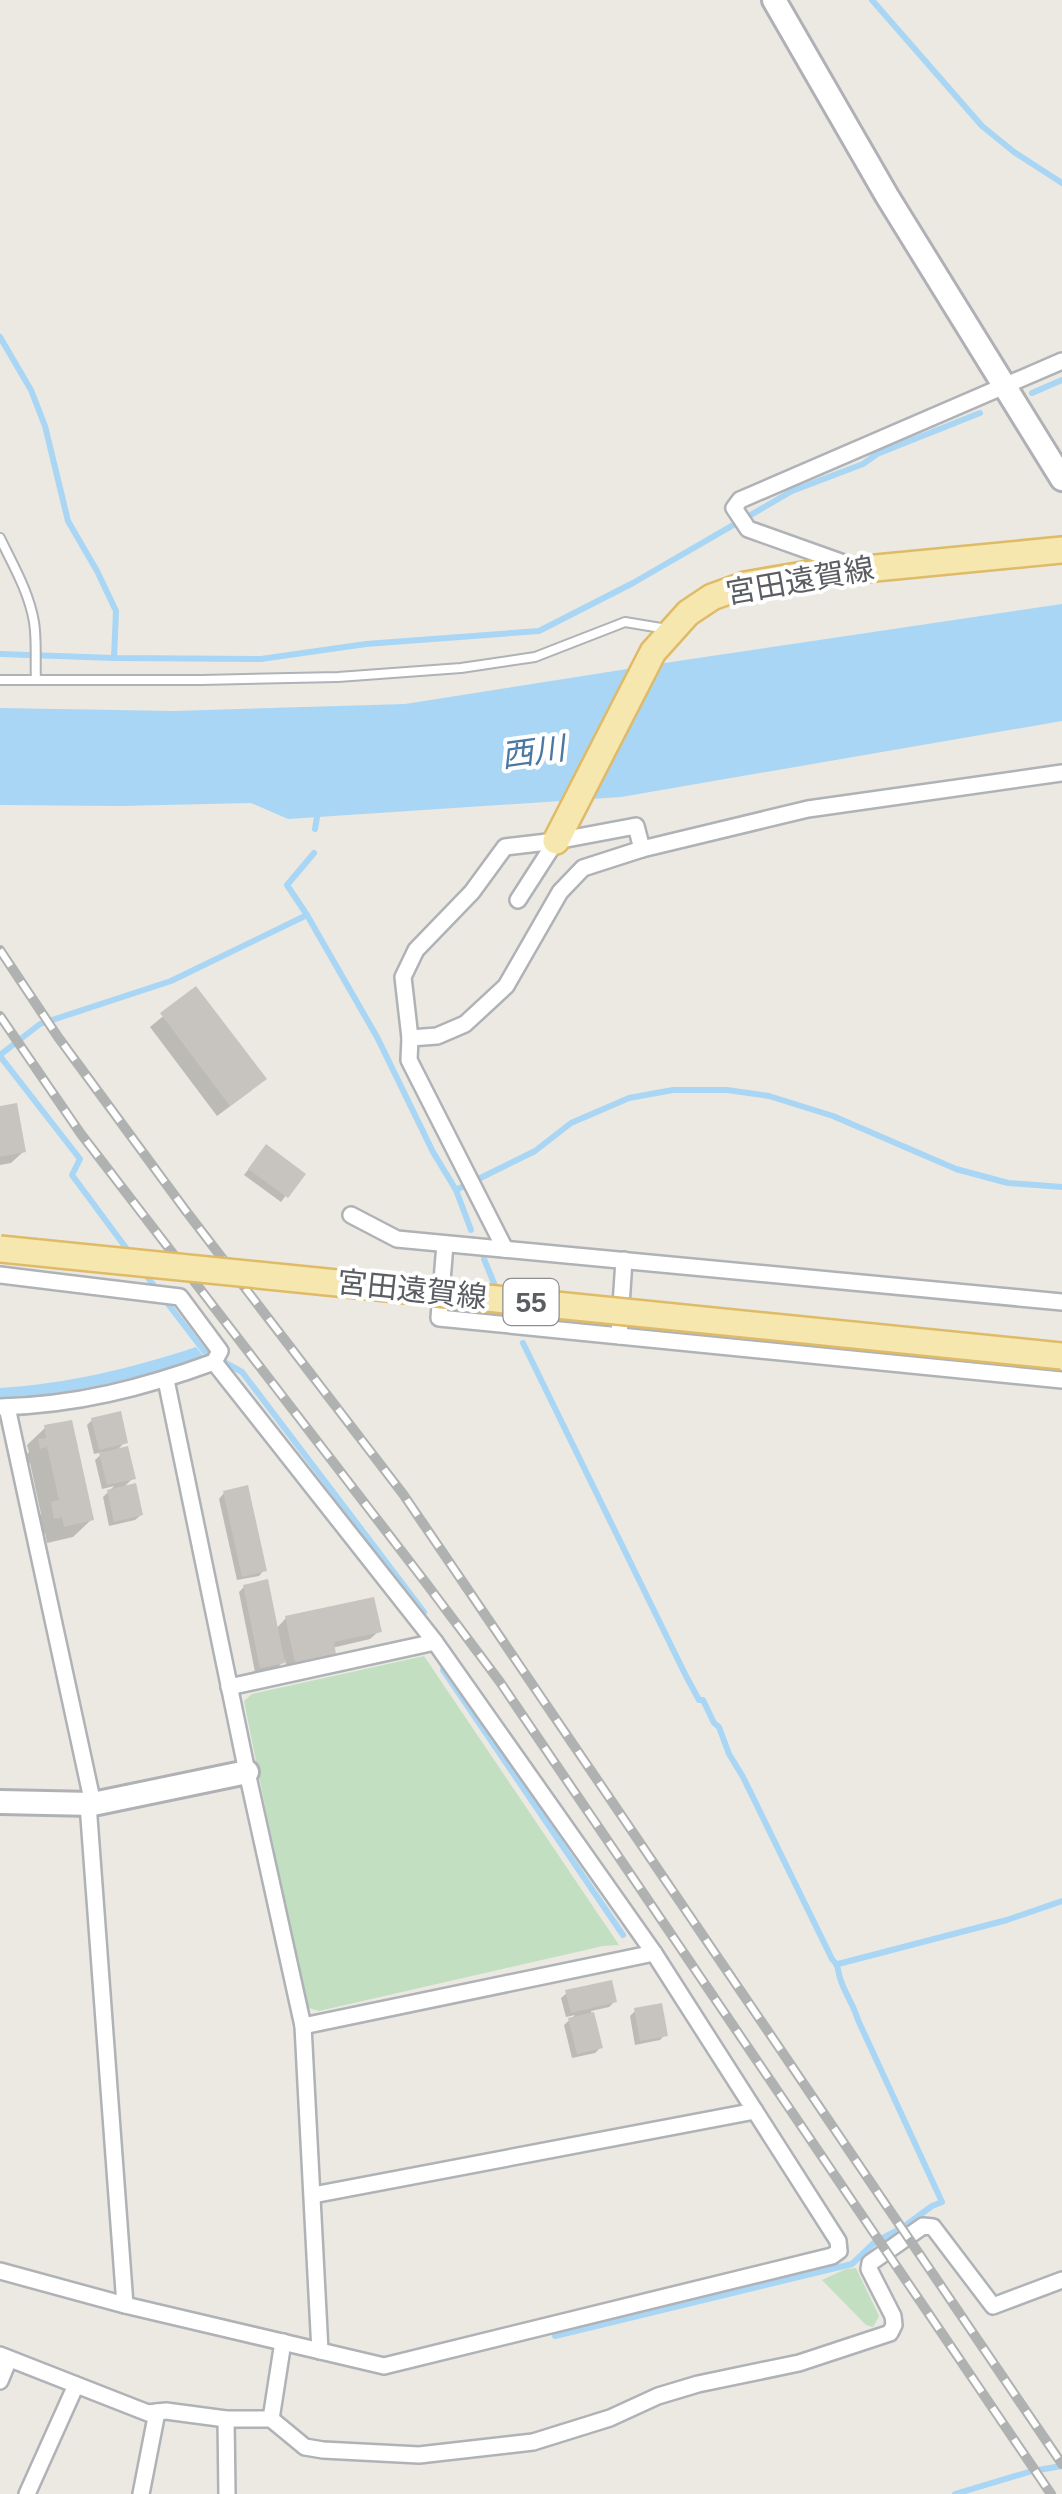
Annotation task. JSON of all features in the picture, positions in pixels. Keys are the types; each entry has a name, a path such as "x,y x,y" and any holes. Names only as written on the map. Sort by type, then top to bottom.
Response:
{"main road":[{"name":"宮田遠賀線","path":"556,841 653,652 688,613 712,597 745,584 803,575 1062,550"},
{"name":"宮田遠賀線","path":"0,1249 1062,1356"}],"street":[{"path":"774,0 887,196 1062,479"},
{"path":"861,569 748,529 734,508 740,500 1062,361"},
{"path":"410,1038 437,1036 465,1024 506,986 560,892 583,868 642,849 808,809 1062,773"},
{"path":"505,1249 409,1060 404,976 416,950 472,892 506,847 636,826 642,849"},
{"path":"518,900 556,841"},
{"path":"351,1214 397,1239 1062,1302"},
{"path":"445,1244 438,1318 1062,1380"},
{"path":"619,1336 624,1260"},
{"path":"0,1275 180,1297 220,1351 214,1362 166,1380 69,1403 3,1406 90,1804 125,2304"},
{"path":"0,2271 384,2366 832,2256 839,2251 838,2241 654,1953 435,1642 214,1362"},
{"path":"166,1380 303,2026 320,2352"},
{"path":"229,1687 435,1642"},
{"path":"0,1802 90,1804 247,1772"},
{"path":"303,2026 654,1953"},
{"path":"313,2196 754,2111"},
{"path":"0,2380 4,2357 148,2413 271,2419 305,2448 419,2455 533,2442 610,2418 658,2396 799,2364 890,2333 893,2316 869,2269 874,2258 923,2226 933,2227 993,2306 1062,2280"},
{"path":"271,2419 283,2342"},
{"path":"27,2494 76,2385"},
{"path":"141,2494 157,2412"},
{"path":"226,2419 227,2494"}],"lane":[{"path":"0,538 25,590 35,627 36,676"},
{"path":"0,680 36,676 201,680 356,676 461,668 535,657 625,622 672,631"}],"green space":[{"path":"424,1656 619,1945 319,2011 309,2008 304,2002 244,1701 252,1694"},
{"path":"856,2268 879,2316 873,2327 866,2325 822,2280"}],"water":[{"name":"西川","path":"1062,604 1062,721 621,797 288,819 251,803 0,805 0,708 175,711 405,704"},
{"path":"196,1347 205,1358 78,1389 0,1398 0,1388 99,1374"}],"building":[{"path":"196,986 267,1079 230,1106 160,1013"},
{"path":"17,1103 26,1152 0,1157 0,1106"},
{"path":"266,1144 306,1174 288,1198 248,1169"},
{"path":"121,1411 128,1443 99,1450 91,1418"},
{"path":"72,1420 94,1520 64,1527 62,1517 54,1519 51,1502 59,1500 47,1447 40,1449 38,1439 46,1438 44,1425"},
{"path":"128,1446 136,1479 107,1485 99,1453"},
{"path":"136,1483 143,1515 114,1522 107,1490"},
{"path":"248,1485 267,1571 242,1577 223,1491"},
{"path":"268,1579 285,1663 260,1668 243,1585"},
{"path":"374,1597 382,1632 334,1642 336,1654 295,1663 285,1616"},
{"path":"612,1980 617,2002 571,2013 565,1990"},
{"path":"662,2003 668,2036 640,2041 634,2008"},
{"path":"594,2012 603,2048 577,2054 568,2018"}],"waterway":[{"path":"872,0 982,126 1062,183"},
{"path":"0,337 31,390 45,426 68,521 116,611 114,658 261,659 366,644 539,631 633,583 792,491 980,413"},
{"path":"1032,393 1062,380"},
{"path":"0,654 114,658"},
{"path":"315,829 318,811"},
{"path":"314,853 287,885 377,1037 433,1152 456,1190 471,1230"},
{"path":"0,1055 40,1024 171,981 307,915"},
{"path":"0,1056 80,1159 72,1175 132,1256"},
{"path":"456,1190 535,1151 571,1123 629,1098 673,1090 727,1090 769,1096 833,1116 956,1169 1008,1183 1062,1187"},
{"path":"484,1259 498,1293"},
{"path":"142,1270 204,1351 242,1372 424,1612"},
{"path":"523,1343 686,1676 719,1727 836,1964 942,2202 875,2242 852,2264 555,2336"},
{"path":"443,1670 623,1935"},
{"path":"838,1964 1007,1920 1062,1901"},
{"path":"955,2494 1062,2466"}],"railway":[{"path":"0,950 58,1037 186,1211 403,1494 1062,2464"},
{"path":"0,1016 81,1134 500,1682 1051,2494"}]}
